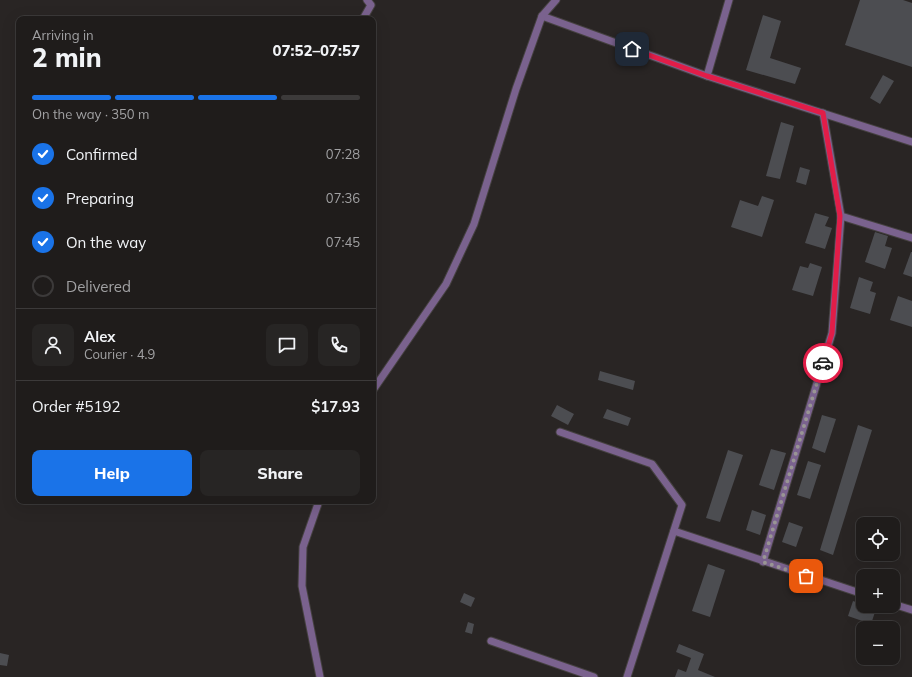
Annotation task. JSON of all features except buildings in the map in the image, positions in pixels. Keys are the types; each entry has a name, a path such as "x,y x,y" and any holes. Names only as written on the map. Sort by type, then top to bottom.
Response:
{"street":[{"path":"365,16 371,5 367,0"},
{"path":"376,386 446,284 474,224 516,89 542,16 556,0"},
{"path":"707,76 729,0"},
{"path":"542,16 707,76 912,142"},
{"path":"763,562 832,333 840,216 823,113"},
{"path":"840,216 912,238"},
{"path":"560,432 652,464 682,506 627,677"},
{"path":"318,504 303,547 302,586 320,677"},
{"path":"674,531 763,562 856,592"},
{"path":"900,606 912,610"},
{"path":"491,641 594,677"}],"way so far":[{"path":"806,576 763,562 823,363"}],"route":[{"path":"632,49 707,76 823,113 840,216 832,333 823,363"}]}
